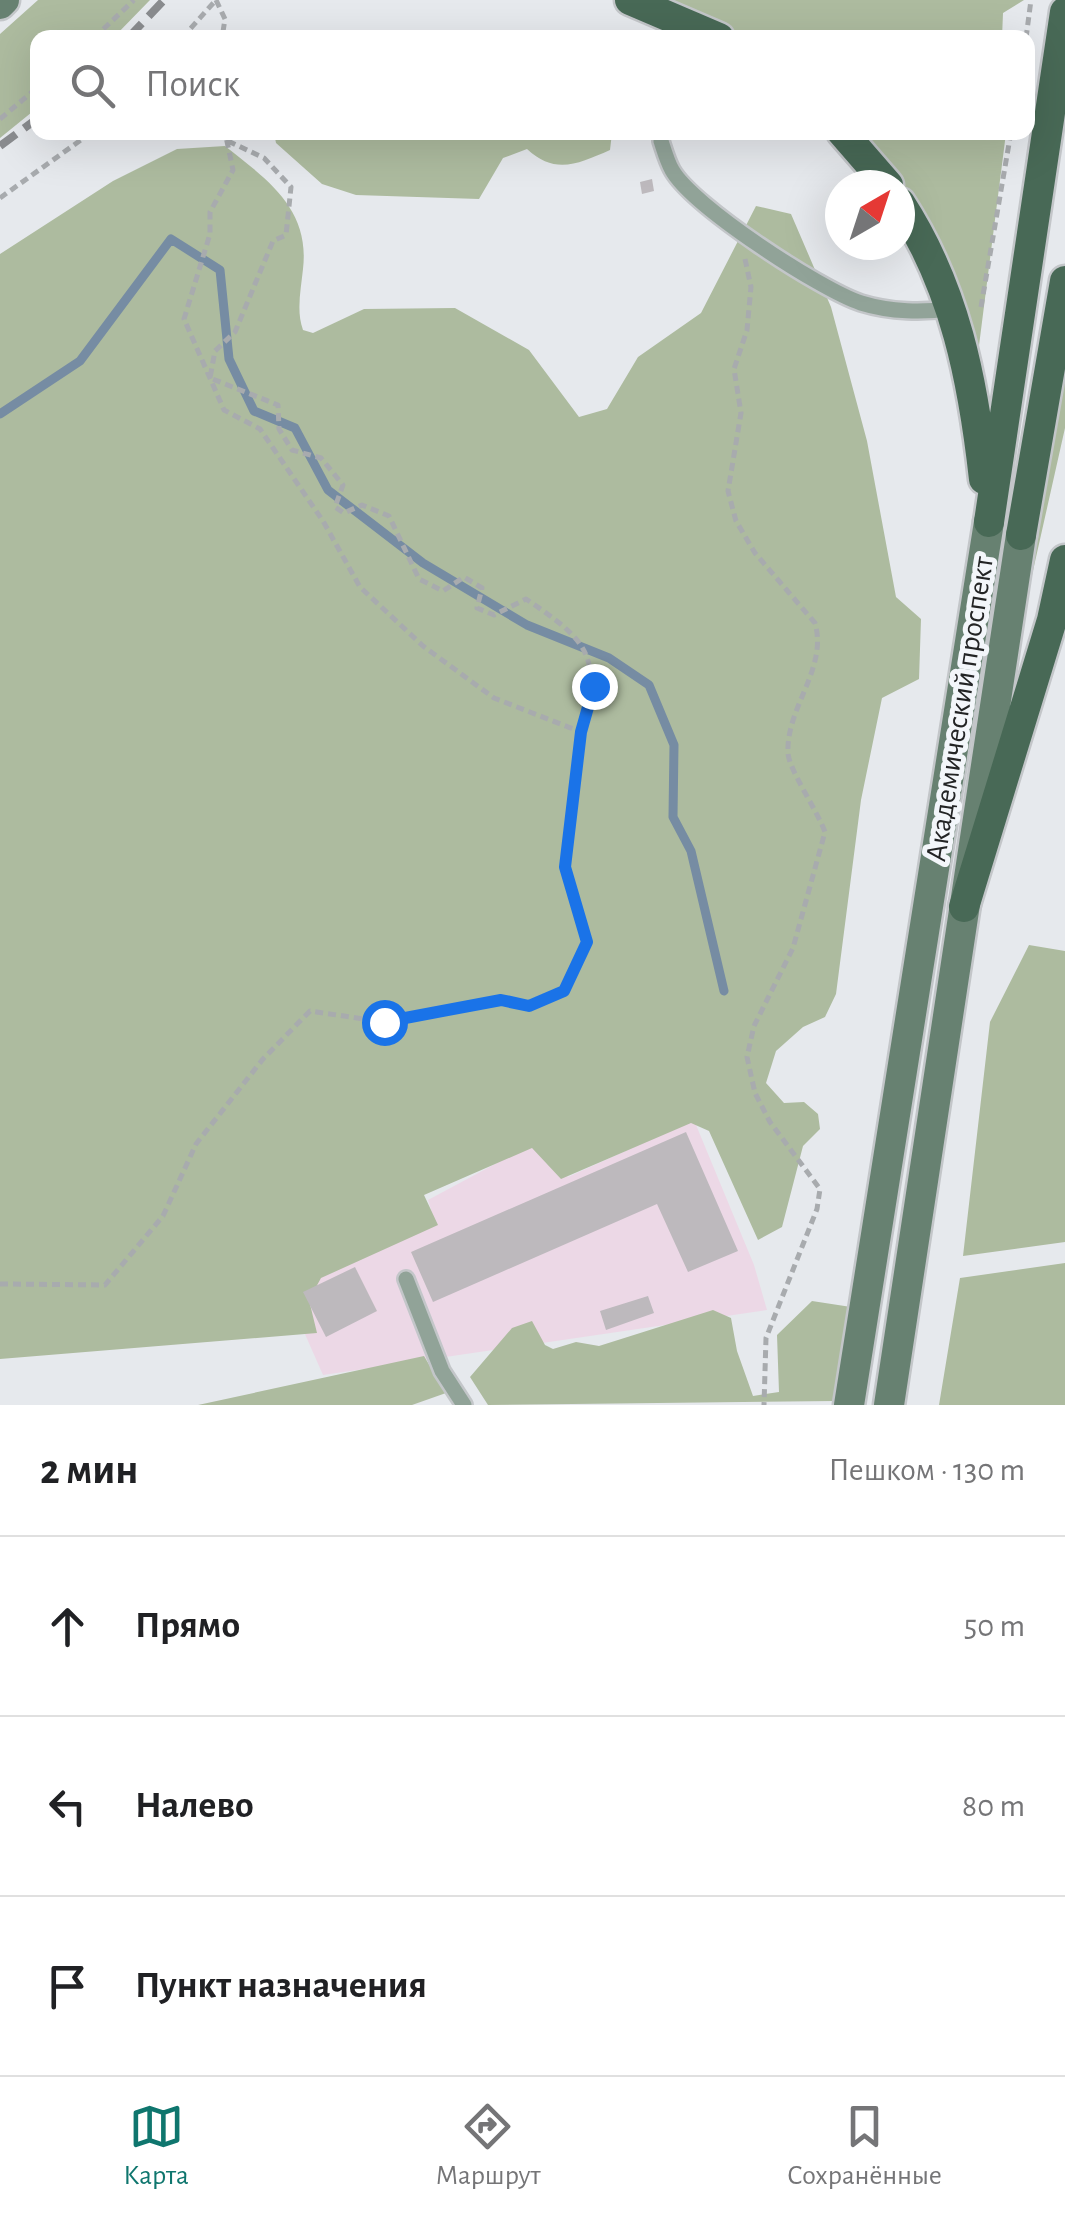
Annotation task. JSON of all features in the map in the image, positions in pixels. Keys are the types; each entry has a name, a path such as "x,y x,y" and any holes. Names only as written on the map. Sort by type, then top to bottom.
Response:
{"main road":[{"path":"630,0 700,30"},
{"name":"Академический проспект","path":"849,1405 1065,13"},
{"path":"849,140 875,170"},
{"path":"915,227 966,312 989,522"},
{"name":"Академический проспект","path":"889,1405 1021,535 1065,281"},
{"path":"964,906 1052,620 1065,560"}],"lane":[{"path":"661,141 672,171 704,205 860,303 925,313 966,312"},
{"path":"406,1279 442,1371 464,1405"}],"path":[{"path":"102,30 134,0"},
{"path":"189,30 216,0 226,19 224,30"},
{"path":"1027,30 1031,0"},
{"path":"0,119 30,93"},
{"path":"0,198 81,140"},
{"path":"966,312 1009,140"},
{"path":"227,141 233,170 210,212 199,278 188,298 184,319 224,410 260,430 323,521 360,587 423,646 494,698 581,732"},
{"path":"210,378 216,351 235,332 272,242 286,235 291,187 264,158 227,141"},
{"path":"735,226 752,287 747,330 734,369 740,413 728,490 736,521 755,554 815,623 819,637 810,680 791,726 788,756 825,832 793,948 754,1026 747,1057 755,1092 770,1122 820,1189 818,1209 766,1338 764,1405"},
{"path":"0,1284 105,1285 163,1216 196,1144 263,1059 310,1010 384,1022 501,1000 529,1006 564,991 587,942 565,867 581,732 594,686 577,634 526,599 494,615 477,608 482,588 464,576 443,591 419,578 389,516 362,505 344,514 335,507 344,485 321,458 301,456 279,429 278,405 210,378"}],"shaded area":[{"path":"694,1120 754,1265 767,1310 323,1375 286,1291 433,1216 428,1200 542,1139 568,1177"}],"green space":[{"path":"38,0 150,0 121,30 30,30 30,114 0,138 0,34"},
{"path":"656,0 1024,0 1003,13 1002,30 708,30"},
{"path":"275,140 611,140 610,150 577,163 547,162 527,149 503,158 479,199 356,195 322,184"},
{"path":"846,140 1005,140 974,385 923,242 915,231 915,170 869,170"},
{"path":"225,146 283,198 300,229 303,269 299,308 303,330 313,333 364,309 455,308 529,350 579,417 607,409 638,357 701,313 756,206 791,214 831,307 867,441 896,597 921,619 919,679 882,698 861,800 836,994 825,1017 803,1027 776,1051 766,1083 784,1103 804,1102 818,1114 820,1129 803,1146 782,1227 758,1240 709,1131 691,1123 561,1179 532,1148 424,1195 438,1225 321,1278 309,1300 317,1333 0,1359 0,254 113,181 177,149"},
{"path":"1065,330 1065,428 1019,633"},
{"path":"1029,945 1065,951 1065,1242 963,1256 990,1022"},
{"path":"1065,1263 1065,1405 939,1405 960,1278"},
{"path":"812,1301 851,1307 835,1401 488,1405 470,1377 512,1328 532,1321 545,1345 553,1349 576,1342 599,1346 713,1310 731,1318 737,1351 753,1396 779,1392 777,1335"},
{"path":"424,1356 446,1393 412,1405 198,1405"}],"building":[{"path":"652,179 654,191 642,194 640,182"},
{"path":"686,1132 738,1251 688,1272 657,1204 433,1302 411,1252"},
{"path":"355,1267 377,1311 326,1337 303,1292"},
{"path":"648,1296 654,1313 606,1330 600,1311"}],"waterway":[{"path":"0,414 80,361 171,239 220,270 229,359 254,411 295,428 328,490 423,563 527,625 609,658 649,685 674,745 673,817 691,851 724,991"}],"railway":[{"path":"136,30 164,0"},
{"path":"0,146 30,124"}],"route":[{"path":"384,1022 456,1005 501,1000 529,1006 564,991 587,942 565,867 581,732 594,686"}]}
